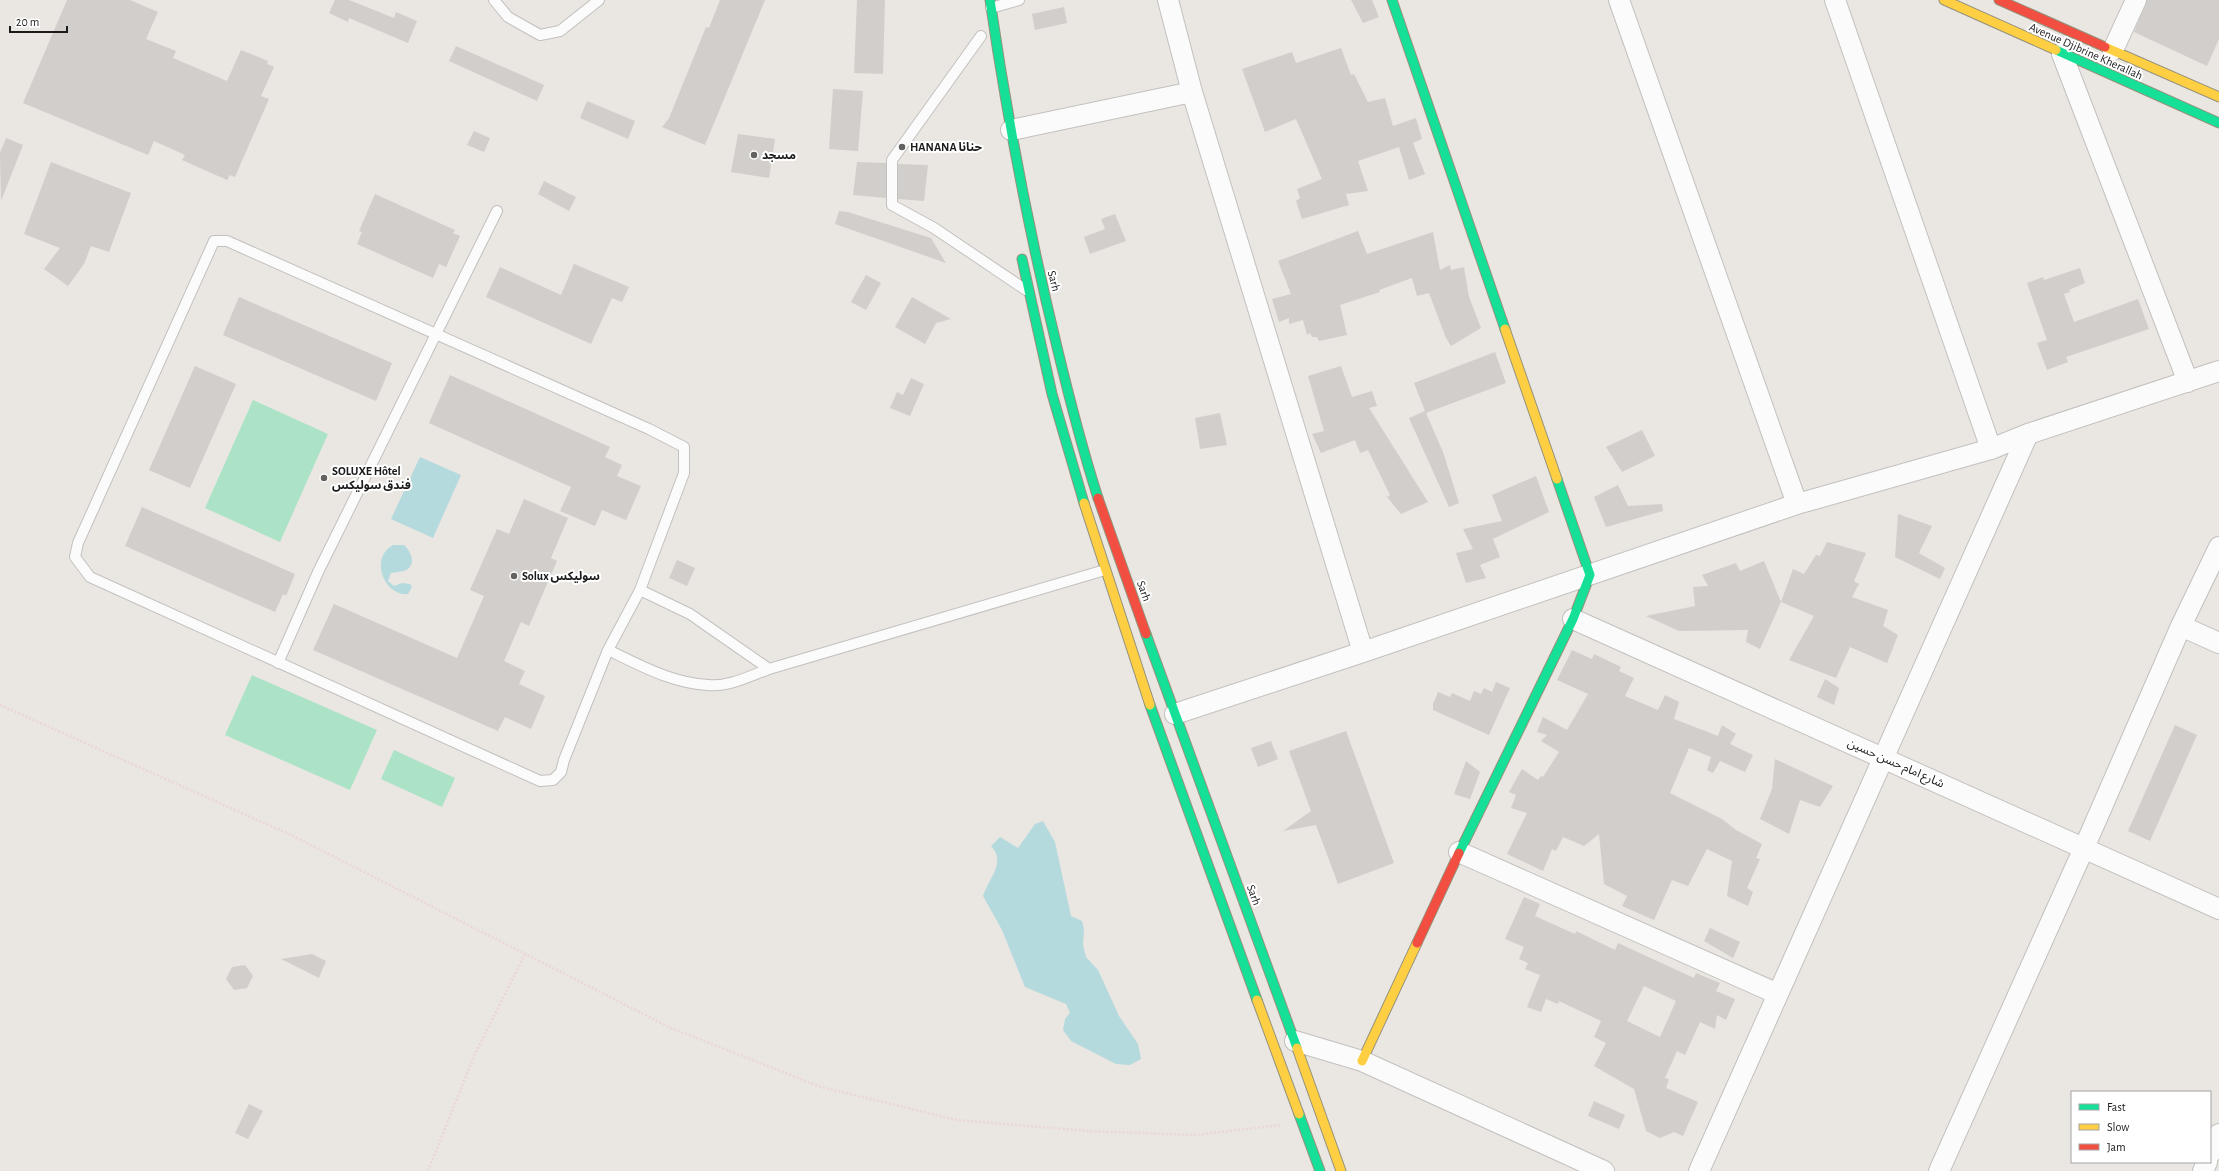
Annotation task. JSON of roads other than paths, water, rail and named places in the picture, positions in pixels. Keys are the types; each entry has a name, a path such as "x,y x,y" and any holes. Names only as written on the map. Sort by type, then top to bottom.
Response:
{"main road":[{"path":"1362,1061 1459,852 1573,619 1590,575 1392,0"},
{"name":"Avenue Djibrine Kherallah","path":"1944,0 2219,123"},
{"name":"Avenue Djibrine Kherallah","path":"1999,0 2219,97"},
{"name":"Sarh","path":"990,4 1034,253 1079,436 1110,532 1341,1171"},
{"path":"980,32 984,51"},
{"path":"1021,253 1028,292 1062,433 1104,570 1154,720 1320,1171"}],"street":[{"path":"1168,0 1192,92 1363,652"},
{"path":"1619,0 1797,504"},
{"path":"1835,0 1991,449"},
{"path":"2113,50 2136,0"},
{"path":"2062,54 2188,382"},
{"path":"1012,130 1192,92"},
{"path":"1175,714 1363,652 1797,504 1991,449 2028,434 2188,382 2219,370"},
{"path":"1699,1171 2028,434"},
{"path":"1938,1171 2084,848 2181,626 2219,547"},
{"name":"شارع امام حسن حسين","path":"1573,619 1716,685 1884,757 2219,909"},
{"path":"2181,626 2219,644"},
{"path":"1459,852 1778,994"},
{"path":"1295,1041 1362,1061 1604,1171"},
{"path":"2211,1153 2219,1134"},
{"path":"1557,1150 1563,1171"}],"lane":[{"path":"494,0 508,17 540,35 560,31 599,0"},
{"path":"990,4 1019,0"},
{"path":"980,32 892,160 892,205 934,228 1028,292"},
{"path":"278,663 319,570 497,211"},
{"path":"214,241 227,241 649,429 684,447 684,473 640,590 608,650 561,772 553,780 540,781 90,577 75,557 78,543 214,241"},
{"path":"608,650 665,677 709,686 738,681 769,669 1104,570"},
{"path":"640,590 690,614 769,669"}],"water":[{"path":"420,457 461,475 433,538 391,519"},
{"path":"393,545 404,545 411,555 412,562 408,569 391,573 388,581 394,586 402,583 410,584 412,587 408,594 399,593 392,589 386,583 382,575 382,558 386,551"},
{"path":"1043,821 1055,842 1071,916 1082,921 1084,929 1083,945 1086,957 1098,970 1119,1016 1138,1044 1141,1059 1130,1065 1116,1064 1071,1041 1063,1030 1065,1019 1070,1013 1066,1004 1025,987 1002,930 983,896 997,864 995,852 991,846 1000,837 1018,848 1035,824"}],"place":[{"name":"HANANA حنانا","path":"902,147"},
{"name":"مسجد","path":"754,155"},
{"name":"SOLUXE Hôtel فندق سوليكس","path":"324,478"},
{"name":"Solux سوليكس","path":"514,576"}]}
